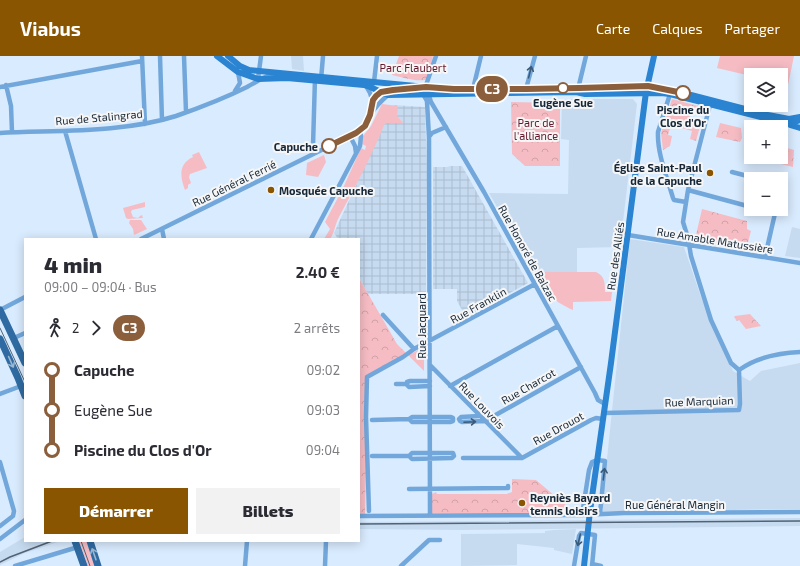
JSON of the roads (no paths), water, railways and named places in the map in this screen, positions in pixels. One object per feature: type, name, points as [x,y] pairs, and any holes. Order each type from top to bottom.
[{"type":"main road","points":[[0,310],[24,361]]},
{"type":"main road","points":[[0,339],[24,394]]},
{"type":"main road","points":[[90,542],[98,566]]},
{"type":"main road","points":[[76,544],[84,566]]},
{"type":"street","points":[[160,56],[162,120]]},
{"type":"street","points":[[184,56],[186,112]]},
{"type":"street","points":[[217,56],[227,57],[247,70],[274,73]]},
{"type":"street","points":[[238,72],[258,80],[261,56]]},
{"type":"street","points":[[314,153],[312,146],[318,79],[323,56]]},
{"type":"street","points":[[370,115],[372,102],[367,87],[369,85],[377,56]]},
{"type":"street","points":[[425,94],[436,56]]},
{"type":"street","points":[[473,89],[481,56]]},
{"type":"street","points":[[518,93],[526,89],[534,56]]},
{"type":"street","points":[[577,90],[586,56]]},
{"type":"street","name":"Rue des Alliés","points":[[584,566],[646,92],[654,56]]},
{"type":"street","points":[[227,57],[238,72],[240,83],[234,93]]},
{"type":"street","points":[[0,86],[142,59],[145,124]]},
{"type":"street","name":"Rue de Stalingrad","points":[[0,133],[95,129],[145,124],[186,112],[234,93],[274,73],[369,85],[473,89],[577,90],[585,94],[646,92],[670,94],[710,105],[800,122]]},
{"type":"street","name":"Rue de Stalingrad","points":[[258,80],[287,78],[318,79],[369,85],[388,95],[518,93],[648,86],[669,89],[789,121]]},
{"type":"street","points":[[6,85],[11,106],[12,132]]},
{"type":"street","points":[[372,102],[381,92],[426,87]]},
{"type":"street","name":"Rue Honoré de Balzac","points":[[425,94],[427,102],[435,110]]},
{"type":"street","name":"Rue Honoré de Balzac","points":[[425,94],[446,127],[535,284],[598,400],[605,404]]},
{"type":"street","points":[[670,94],[657,138],[673,198],[674,200],[686,202]]},
{"type":"street","points":[[312,238],[361,142],[360,131],[365,126],[370,115],[380,102],[388,95]]},
{"type":"street","name":"Rue Jacquard","points":[[427,102],[429,136],[430,516]]},
{"type":"street","points":[[710,105],[688,190],[683,222],[691,256],[711,320],[731,363],[739,370],[751,362],[768,356],[800,352]]},
{"type":"street","points":[[429,136],[432,133],[446,127]]},
{"type":"street","points":[[65,130],[96,238]]},
{"type":"street","name":"Rue Général Ferrié","points":[[143,238],[360,131]]},
{"type":"street","points":[[350,136],[355,146],[356,153]]},
{"type":"street","points":[[732,172],[744,175]]},
{"type":"street","points":[[688,190],[744,205]]},
{"type":"street","points":[[765,257],[775,216]]},
{"type":"street","points":[[162,229],[164,238]]},
{"type":"street","name":"Rue Amable Matussière","points":[[628,235],[800,263]]},
{"type":"street","name":"Rue Franklin","points":[[369,511],[366,425],[367,377],[414,349],[430,342],[535,284]]},
{"type":"street","points":[[0,310],[24,297]]},
{"type":"street","points":[[383,315],[414,349]]},
{"type":"street","points":[[450,386],[558,326]]},
{"type":"street","points":[[14,338],[24,333]]},
{"type":"street","name":"Rue Louvois","points":[[430,365],[522,458]]},
{"type":"street","name":"Rue Charcot","points":[[485,421],[581,367]]},
{"type":"street","name":"Rue Marquian","points":[[604,416],[738,410],[740,404],[739,370]]},
{"type":"street","points":[[407,384],[407,382],[410,381],[430,381]]},
{"type":"street","points":[[396,384],[407,384],[409,387],[430,386]]},
{"type":"street","points":[[0,394],[21,386]]},
{"type":"street","points":[[372,420],[409,419],[412,417],[430,416],[451,417],[453,418],[453,421],[412,422],[409,419]]},
{"type":"street","points":[[479,416],[461,417],[459,419],[462,422],[485,421]]},
{"type":"street","name":"Rue Drouot","points":[[522,458],[591,420],[604,416]]},
{"type":"street","points":[[372,456],[409,456],[412,459],[452,458],[454,456],[453,453],[412,453],[409,456]]},
{"type":"street","points":[[463,458],[522,458]]},
{"type":"street","points":[[597,460],[606,461],[600,514]]},
{"type":"street","name":"Rue des Alliés","points":[[582,515],[589,470],[592,462],[597,460]]},
{"type":"street","points":[[0,462],[2,478],[14,511],[13,516],[0,526]]},
{"type":"street","points":[[409,489],[508,488],[508,486]]},
{"type":"street","name":"Rue Général Mangin","points":[[360,516],[800,512]]},
{"type":"street","points":[[0,530],[2,538],[24,521]]},
{"type":"street","points":[[574,566],[579,536],[581,534],[595,535],[592,565],[601,566]]},
{"type":"street","points":[[401,566],[429,540],[440,540]]},
{"type":"street","points":[[245,566],[247,542]]},
{"type":"street","points":[[325,566],[326,542]]},
{"type":"street","points":[[15,566],[76,544]]},
{"type":"tram line","points":[[0,328],[24,380]]},
{"type":"tram line","points":[[81,542],[90,566]]},
{"type":"railway","points":[[360,524],[800,521]]},
{"type":"railway","points":[[0,562],[49,542]]},
{"type":"place","name":"Eugène Sue","points":[[563,88]]},
{"type":"place","name":"Piscine du Clos d'Or","points":[[683,93]]},
{"type":"place","name":"Capuche","points":[[329,146]]},
{"type":"place","name":"Église Saint-Paul de la Capuche","points":[[710,173]]},
{"type":"place","name":"Mosquée Capuche","points":[[271,190]]},
{"type":"place","name":"Reyniès Bayard tennis loisirs","points":[[522,503]]},
{"type":"park label","name":"Parc Flaubert","points":[[413,67]]},
{"type":"park label","name":"Parc de l'alliance","points":[[536,128]]}]
